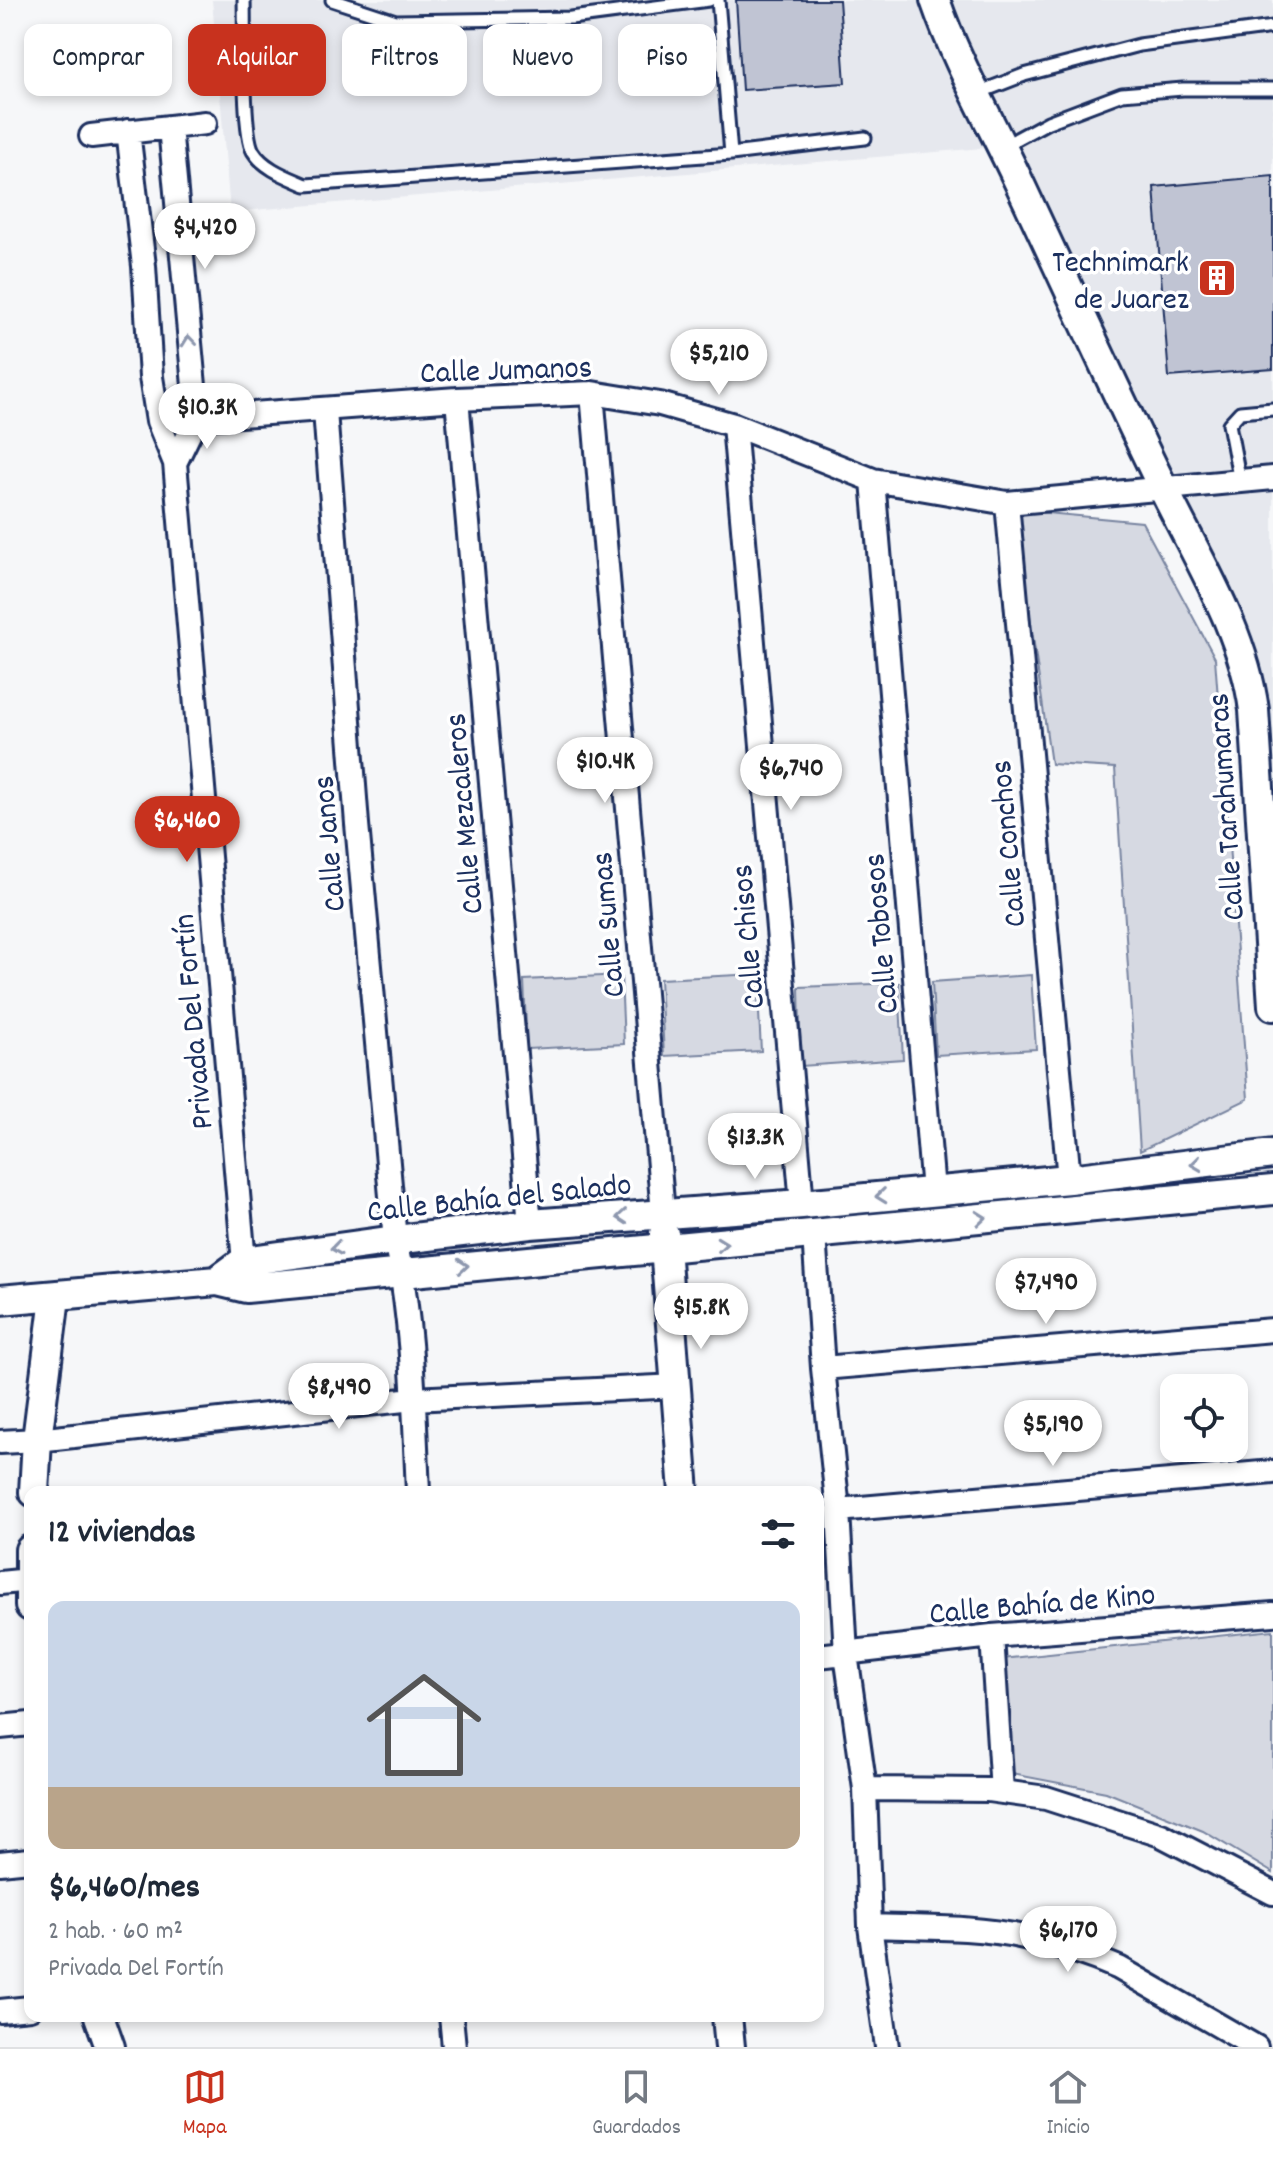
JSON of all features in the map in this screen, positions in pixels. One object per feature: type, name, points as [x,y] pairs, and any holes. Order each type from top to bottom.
[{"type":"street","name":"Calle Tarahumaras","points":[[935,0],[955,53],[1241,650],[1250,678],[1266,786],[1273,1006]]},
{"type":"street","points":[[91,136],[205,123]]},
{"type":"street","points":[[170,127],[197,418],[175,463]]},
{"type":"street","name":"Privada Del Fortín","points":[[128,131],[144,266],[151,377],[158,421],[175,463],[245,1274]]},
{"type":"street","points":[[144,266],[182,263]]},
{"type":"street","name":"Calle Jumanos","points":[[158,421],[457,399],[592,393],[660,404],[734,425],[873,480],[1007,503],[1273,478]]},
{"type":"street","name":"Calle Sumas","points":[[592,393],[663,1213]]},
{"type":"street","name":"Calle Mezcaleros","points":[[457,399],[530,1224]]},
{"type":"street","name":"Calle Janos","points":[[325,411],[357,824],[395,1240],[402,1271],[418,1486]]},
{"type":"street","name":"Calle Chisos","points":[[734,425],[802,1204]]},
{"type":"street","name":"Calle Tobosos","points":[[873,480],[933,1191]]},
{"type":"street","name":"Calle Conchos","points":[[1007,503],[1069,1179]]},
{"type":"street","name":"Calle Bahía del Salado","points":[[0,1300],[217,1281],[395,1240],[530,1224],[802,1204],[1069,1179],[1273,1154]]},
{"type":"street","name":"Calle Bahía del Salado","points":[[245,1274],[402,1271],[665,1249],[1273,1190]]},
{"type":"street","points":[[663,1213],[684,1486]]},
{"type":"street","points":[[814,1234],[823,1368],[838,1510],[846,1654],[865,1789],[870,1926],[887,2047]]},
{"type":"street","points":[[34,1486],[55,1297]]},
{"type":"street","points":[[823,1368],[1273,1330]]},
{"type":"street","points":[[0,1442],[413,1399],[678,1386]]},
{"type":"street","points":[[838,1510],[1273,1472]]},
{"type":"street","name":"Calle Bahía de Kino","points":[[824,1656],[992,1636],[1273,1614]]},
{"type":"street","points":[[992,1636],[1002,1792]]},
{"type":"street","points":[[0,1727],[24,1725]]},
{"type":"street","points":[[865,1789],[1002,1792],[1046,1798],[1161,1835],[1273,1893]]},
{"type":"street","points":[[0,1863],[24,1861]]},
{"type":"street","points":[[870,1926],[954,1929],[1023,1937],[1097,1959],[1119,1968],[1256,2047]]},
{"type":"street","points":[[0,2011],[24,2009]]},
{"type":"street","points":[[101,2022],[110,2047]]},
{"type":"street","points":[[452,2022],[454,2047]]},
{"type":"street","points":[[728,2022],[730,2047]]},
{"type":"lane","points":[[244,0],[247,123],[253,151],[276,172],[306,185],[731,154],[865,138]]},
{"type":"lane","points":[[332,0],[396,21],[571,18],[709,0]]},
{"type":"lane","points":[[718,0],[731,154]]},
{"type":"lane","points":[[975,94],[1024,75],[1139,45],[1273,27]]},
{"type":"lane","points":[[1002,147],[1048,122],[1122,94],[1183,89],[1273,89]]},
{"type":"lane","points":[[1240,482],[1229,424],[1240,412],[1273,409]]},
{"type":"shaded area","points":[[212,0],[1273,0],[1273,791],[1259,660],[983,148],[230,212],[220,96],[326,96],[326,24],[214,24]]},
{"type":"shaded area","points":[[1015,510],[1142,522],[1215,658],[1248,1099],[1140,1151],[1115,768],[1051,764]]},
{"type":"shaded area","points":[[757,974],[761,1051],[664,1056],[660,979]]},
{"type":"shaded area","points":[[621,975],[624,1044],[527,1049],[524,980]]},
{"type":"shaded area","points":[[1031,975],[1036,1049],[936,1055],[932,982]]},
{"type":"shaded area","points":[[899,983],[903,1059],[801,1066],[799,987]]},
{"type":"shaded area","points":[[1273,1630],[1273,1873],[1203,1831],[1106,1792],[1012,1774],[1002,1659]]},
{"type":"building","points":[[736,0],[839,0],[845,83],[742,90]]},
{"type":"building","name":"Technimark de Juarez","points":[[1273,176],[1273,369],[1169,377],[1154,187]]},
{"type":"place","name":"Technimark de Juarez","points":[[1217,278]]}]
